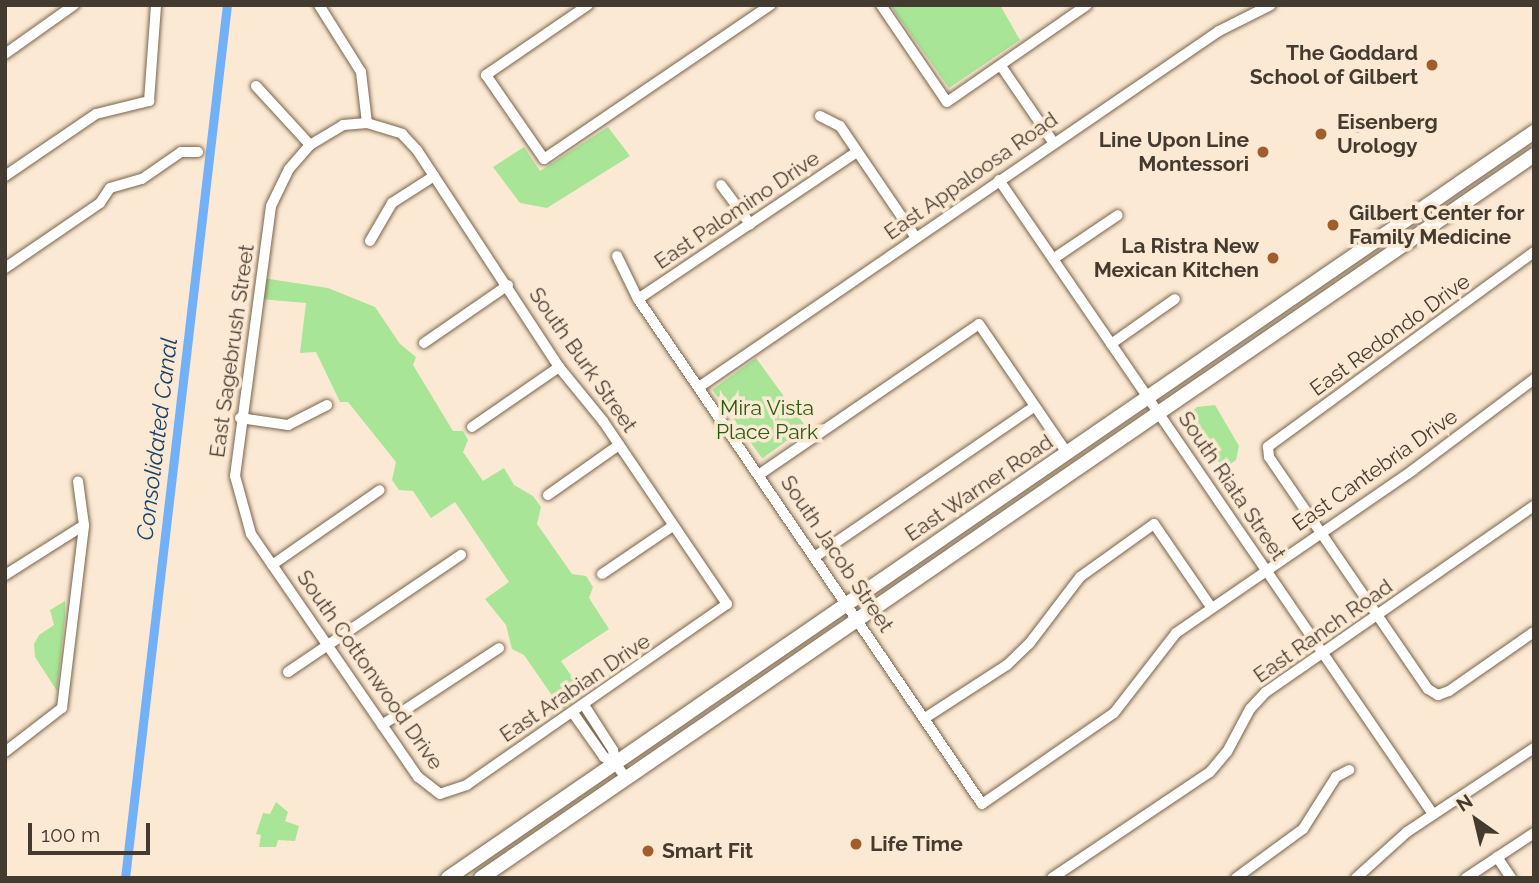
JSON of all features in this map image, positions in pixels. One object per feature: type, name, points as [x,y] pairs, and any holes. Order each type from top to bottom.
[{"type":"main road","name":"East Warner Road","points":[[448,878],[1534,132]]},
{"type":"main road","name":"East Warner Road","points":[[481,878],[1534,155]]},
{"type":"main road","points":[[1418,212],[1428,228]]},
{"type":"street","points":[[5,54],[74,5]]},
{"type":"street","points":[[5,176],[96,114],[149,101],[156,5]]},
{"type":"street","points":[[256,86],[310,145],[343,125],[367,123],[361,72],[318,5]]},
{"type":"street","points":[[588,5],[486,75],[544,159],[771,5]]},
{"type":"street","points":[[881,5],[947,102],[1087,5]]},
{"type":"street","name":"East Appaloosa Road","points":[[699,387],[1219,31],[1271,5]]},
{"type":"street","points":[[1001,66],[1054,142]]},
{"type":"street","points":[[820,116],[840,126],[916,239]]},
{"type":"street","name":"South Burk Street","points":[[367,123],[402,134],[434,176],[508,285],[559,367],[619,445],[727,604]]},
{"type":"street","name":"East Sagebrush Street","points":[[272,565],[251,534],[237,497],[240,418],[271,206],[289,169],[310,145]]},
{"type":"street","points":[[5,268],[100,203],[110,188],[142,179],[181,152],[198,152]]},
{"type":"street","name":"East Palomino Drive","points":[[638,299],[857,152]]},
{"type":"street","points":[[370,240],[392,203],[434,176]]},
{"type":"street","name":"South Riata Street","points":[[999,180],[1433,814]]},
{"type":"street","points":[[721,185],[750,224]]},
{"type":"street","points":[[1053,259],[1118,215]]},
{"type":"street","name":"East Redondo Drive","points":[[1320,532],[1269,457],[1268,447],[1534,252]]},
{"type":"street","name":"South Jacob Street","points":[[617,256],[638,299],[816,556],[982,804]]},
{"type":"street","points":[[424,343],[508,285]]},
{"type":"street","points":[[1111,344],[1175,299]]},
{"type":"street","points":[[760,474],[979,324],[1067,453]]},
{"type":"street","points":[[472,427],[559,367]]},
{"type":"street","name":"East Cantebria Drive","points":[[982,804],[1114,713],[1176,633],[1534,379]]},
{"type":"street","points":[[240,418],[288,425],[327,405]]},
{"type":"street","points":[[816,556],[1035,406]]},
{"type":"street","points":[[548,495],[619,445]]},
{"type":"street","points":[[5,752],[62,708],[84,524],[78,481]]},
{"type":"street","points":[[272,565],[380,490]]},
{"type":"street","name":"East Ranch Road","points":[[1052,878],[1210,772],[1227,752],[1250,709],[1266,692],[1534,506]]},
{"type":"street","points":[[5,575],[84,524]]},
{"type":"street","points":[[925,718],[1007,665],[1029,644],[1080,577],[1154,524],[1210,607]]},
{"type":"street","points":[[602,574],[673,526]]},
{"type":"street","points":[[1320,532],[1379,614],[1428,689],[1438,695],[1534,632]]},
{"type":"street","points":[[288,672],[461,555]]},
{"type":"street","name":"South Cottonwood Drive","points":[[272,565],[418,777],[440,794]]},
{"type":"street","name":"East Arabian Drive","points":[[440,794],[467,785],[727,604]]},
{"type":"street","points":[[382,725],[499,648]]},
{"type":"street","points":[[584,705],[613,750],[615,763]]},
{"type":"street","points":[[573,713],[604,757],[615,763],[626,778]]},
{"type":"street","points":[[1356,878],[1433,814],[1534,748]]},
{"type":"street","points":[[1236,878],[1303,829],[1336,777],[1349,771]]},
{"type":"street","points":[[1466,878],[1534,833]]},
{"type":"street","points":[[1497,856],[1511,878]]},
{"type":"green space","points":[[890,5],[1000,5],[1020,40],[949,88]]},
{"type":"green space","points":[[608,127],[630,156],[547,208],[520,203],[493,167],[524,147],[540,171]]},
{"type":"green space","points":[[263,278],[328,288],[375,307],[400,344],[416,357],[413,365],[453,431],[463,431],[468,440],[463,452],[483,481],[504,468],[514,485],[533,496],[541,507],[537,524],[572,574],[586,576],[593,587],[589,598],[609,629],[561,661],[584,694],[562,710],[524,655],[512,649],[506,625],[485,599],[509,582],[455,502],[431,518],[413,491],[399,490],[392,480],[396,462],[348,402],[340,402],[316,352],[300,353],[306,303],[260,299]]},
{"type":"green space","name":"Mira Vista Place Park","points":[[756,358],[806,427],[762,459],[712,390]]},
{"type":"green space","points":[[1215,405],[1239,446],[1236,460],[1229,465],[1204,458],[1182,420],[1197,407]]},
{"type":"green space","points":[[65,601],[57,691],[35,657],[34,644],[39,635],[54,625],[50,610]]},
{"type":"green space","points":[[276,802],[288,812],[285,821],[299,826],[295,841],[278,840],[276,847],[259,847],[261,835],[256,834],[263,813],[270,814]]},
{"type":"water","points":[[1350,110],[1363,128],[1361,132],[1356,133],[1344,115]]},
{"type":"waterway","name":"Consolidated Canal","points":[[125,878],[227,5]]},
{"type":"place","name":"The Goddard School of Gilbert","points":[[1432,65]]},
{"type":"place","name":"Eisenberg Urology","points":[[1321,134]]},
{"type":"place","name":"Line Upon Line Montessori","points":[[1263,152]]},
{"type":"place","name":"Gilbert Center for Family Medicine","points":[[1333,225]]},
{"type":"place","name":"La Ristra New Mexican Kitchen","points":[[1273,258]]},
{"type":"place","name":"Life Time","points":[[856,844]]},
{"type":"place","name":"Smart Fit","points":[[648,851]]}]
